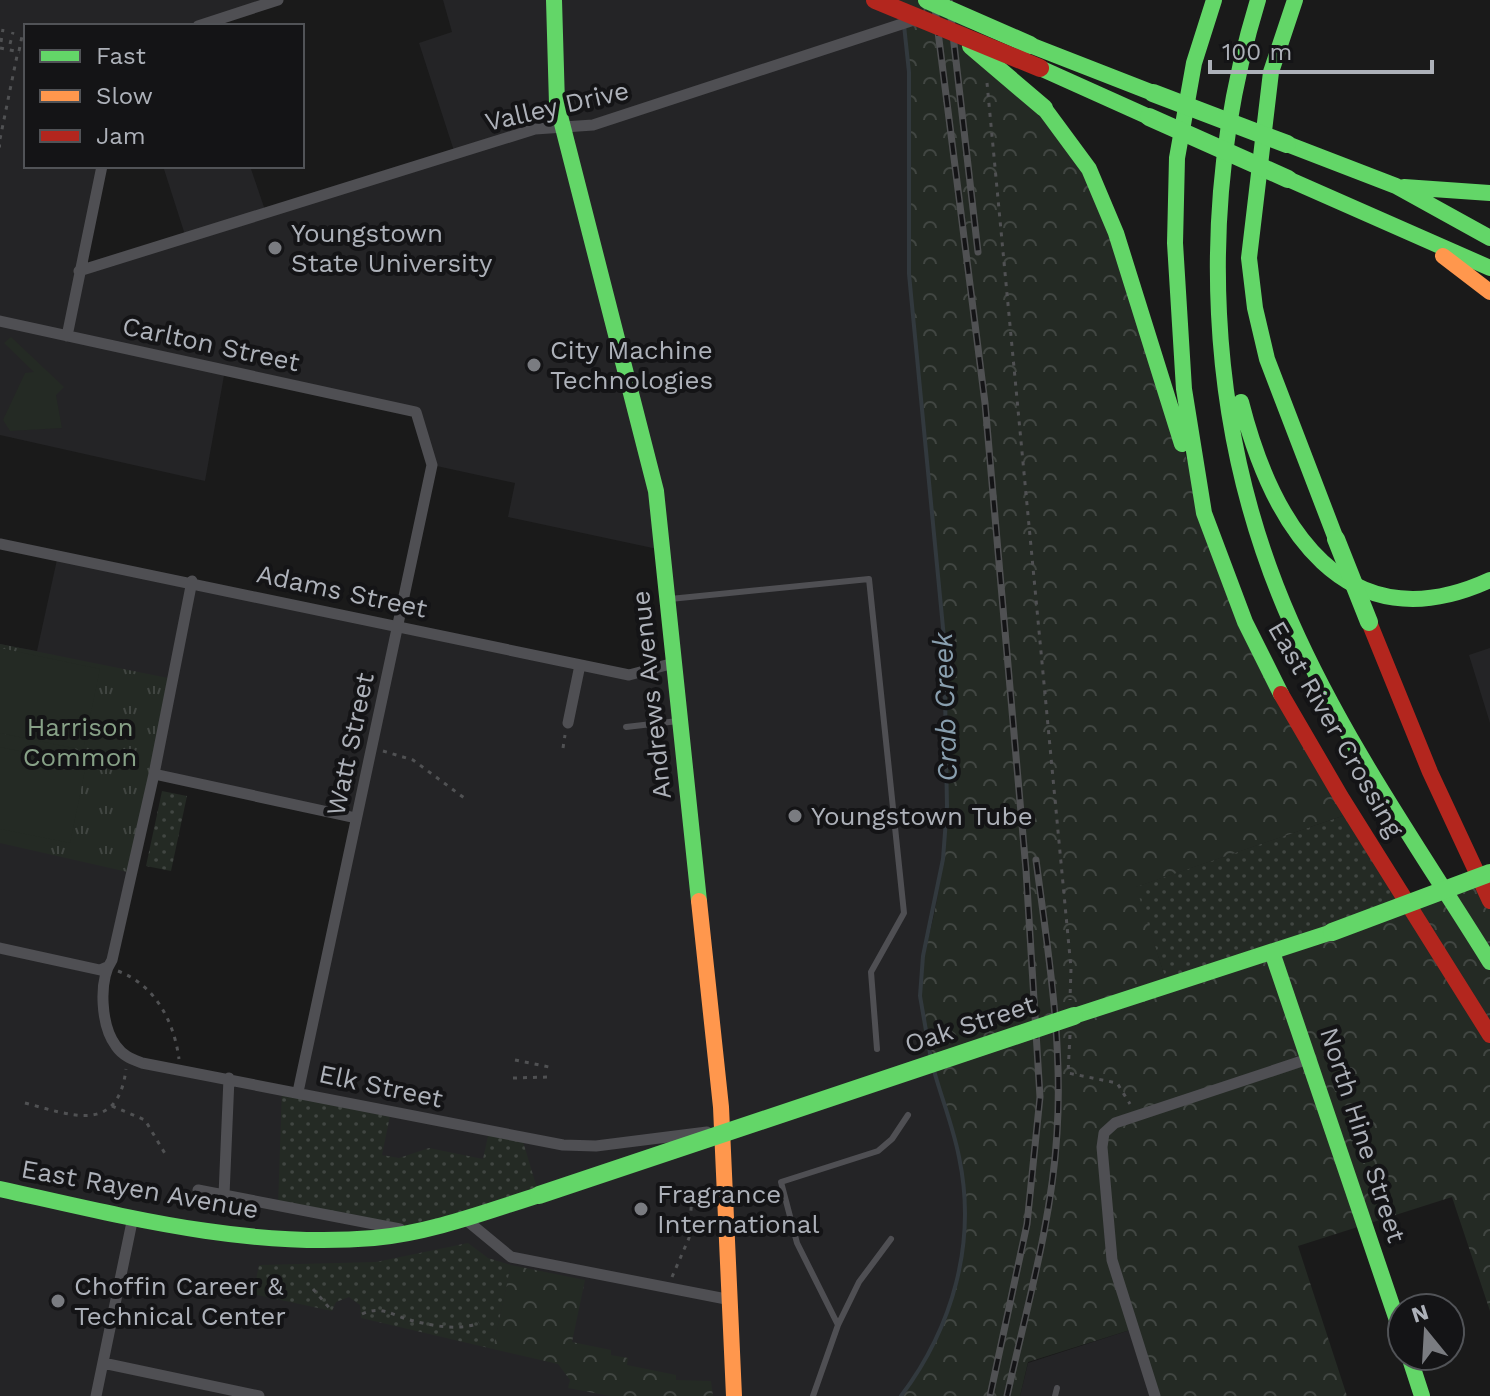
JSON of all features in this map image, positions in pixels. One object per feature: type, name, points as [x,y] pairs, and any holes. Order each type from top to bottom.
[{"type":"main road","name":"Andrews Avenue","points":[[554,0],[557,104],[651,465],[723,1127],[734,1396]]},
{"type":"main road","points":[[875,0],[942,25],[1490,268]]},
{"type":"main road","points":[[927,0],[1030,45],[1396,186],[1490,238]]},
{"type":"main road","name":"East River Crossing","points":[[1214,0],[1194,63],[1177,158],[1175,229],[1184,389],[1204,513],[1245,622],[1278,689],[1490,1035]]},
{"type":"main road","name":"East River Crossing","points":[[1258,0],[1229,111],[1219,218],[1219,288],[1231,413],[1251,516],[1271,572],[1330,697],[1490,962]]},
{"type":"main road","points":[[1295,0],[1271,72],[1249,258],[1255,308],[1267,359],[1336,539],[1430,772],[1490,901]]},
{"type":"main road","points":[[942,25],[1044,108],[1089,169],[1116,233],[1204,513]]},
{"type":"main road","points":[[1396,186],[1490,193]]},
{"type":"main road","points":[[1414,234],[1490,292]]},
{"type":"main road","points":[[1219,288],[1242,407],[1260,466],[1277,509],[1310,556],[1346,582],[1395,597],[1447,597],[1490,580]]},
{"type":"main road","name":"Oak Street","points":[[465,1219],[1332,932],[1490,873]]},
{"type":"main road","name":"North Hine Street","points":[[1272,952],[1311,1058],[1388,1292]]},
{"type":"main road","name":"East Rayen Avenue","points":[[0,1189],[133,1217],[268,1238],[350,1239],[413,1232],[465,1219]]},
{"type":"main road","points":[[1414,1372],[1422,1396]]},
{"type":"street","points":[[204,24],[278,0]]},
{"type":"street","name":"Valley Drive","points":[[79,271],[535,129],[593,125],[915,20],[948,0]]},
{"type":"street","points":[[67,336],[102,168]]},
{"type":"street","name":"Carlton Street","points":[[0,321],[413,408]]},
{"type":"street","name":"Watt Street","points":[[298,1092],[432,465],[413,408]]},
{"type":"street","name":"Adams Street","points":[[0,544],[192,581],[629,675],[674,663]]},
{"type":"street","points":[[127,1057],[117,1048],[108,1026],[104,1000],[107,967],[112,960],[154,774],[192,581]]},
{"type":"street","points":[[568,723],[580,665]]},
{"type":"street","points":[[154,774],[356,818]]},
{"type":"street","points":[[0,948],[100,970],[107,967]]},
{"type":"street","name":"Elk Street","points":[[127,1057],[563,1145],[596,1146],[704,1133],[723,1127]]},
{"type":"street","points":[[1155,1396],[1112,1260],[1102,1147],[1104,1133],[1115,1123],[1311,1058]]},
{"type":"street","points":[[224,1195],[229,1078]]},
{"type":"street","points":[[198,1190],[413,1232]]},
{"type":"street","points":[[96,1396],[133,1217]]},
{"type":"street","points":[[465,1219],[511,1257],[731,1300]]},
{"type":"street","points":[[103,1363],[259,1396]]},
{"type":"lane","points":[[667,599],[869,579],[904,913],[871,972],[877,1049]]},
{"type":"lane","points":[[626,727],[680,720]]},
{"type":"lane","points":[[838,1325],[797,1243],[781,1182],[878,1151],[892,1139],[908,1115]]},
{"type":"lane","points":[[813,1396],[838,1325],[859,1282],[891,1239]]},
{"type":"lane","points":[[1055,1396],[1057,1388]]},
{"type":"path","points":[[3,29],[0,45],[19,51]]},
{"type":"path","points":[[10,44],[13,32]]},
{"type":"path","points":[[0,139],[24,40]]},
{"type":"path","points":[[986,76],[1069,953],[1072,1017],[1068,1073],[1117,1083],[1126,1092],[1134,1117]]},
{"type":"path","points":[[371,749],[413,760],[467,800]]},
{"type":"path","points":[[107,967],[126,974],[154,997],[172,1027],[180,1069]]},
{"type":"path","points":[[25,1103],[73,1116],[90,1116],[112,1106],[124,1085],[127,1057]]},
{"type":"path","points":[[515,1060],[549,1067]]},
{"type":"path","points":[[513,1078],[550,1077]]},
{"type":"path","points":[[112,1106],[145,1120],[167,1157]]},
{"type":"path","points":[[670,1288],[672,1272],[689,1238],[692,1196]]},
{"type":"path","points":[[313,1289],[332,1311]]},
{"type":"path","points":[[362,1314],[381,1309],[413,1321],[461,1329],[479,1323]]},
{"type":"shaded area","points":[[0,0],[278,0],[204,24],[24,24],[24,168],[102,168],[79,271],[186,238],[164,168],[251,168],[266,213],[455,154],[419,43],[452,32],[443,0],[875,0],[901,9],[909,72],[909,274],[944,638],[947,806],[943,878],[923,956],[932,1064],[959,1155],[966,1217],[962,1265],[941,1330],[901,1396],[0,1396],[0,644],[37,651],[58,555],[629,675],[673,663],[662,550],[508,517],[515,483],[432,465],[416,412],[225,370],[205,481],[0,435]],"holes":[[[155,774],[356,818],[298,1092],[127,1057],[108,1026],[104,1000]]]},
{"type":"shaded area","points":[[1490,648],[1490,723],[1469,655]]},
{"type":"shaded area","points":[[1133,1329],[1155,1396],[1020,1396],[1028,1363]]},
{"type":"green space","points":[[896,0],[948,0],[994,64],[1089,169],[1221,561],[1351,813],[1136,887],[1168,986],[1490,874],[1490,1311],[1452,1197],[1298,1246],[1347,1396],[1155,1396],[1133,1329],[1028,1362],[1020,1396],[901,1396],[923,1364],[940,1331],[960,1264],[964,1229],[958,1157],[930,1057],[920,1008],[922,971],[945,846],[948,744],[937,560],[909,279],[907,36]]},
{"type":"green space","points":[[11,337],[64,387],[56,395],[62,428],[10,431],[3,420],[25,373],[34,372],[4,343]]},
{"type":"green space","name":"Harrison Common","points":[[0,644],[173,679],[132,873],[0,843]]},
{"type":"green space","points":[[0,648],[100,669],[83,750],[0,733]]},
{"type":"green space","points":[[0,747],[86,765],[70,843],[0,829]]},
{"type":"green space","points":[[162,791],[187,796],[171,871],[146,866]]},
{"type":"green space","points":[[1351,813],[1409,905],[1168,986],[1135,887]]},
{"type":"green space","points":[[282,1088],[391,1111],[382,1155],[399,1158],[429,1148],[483,1159],[489,1131],[522,1138],[539,1195],[425,1229],[278,1206]]},
{"type":"green space","points":[[468,1243],[488,1258],[511,1265],[493,1349],[361,1318],[360,1305],[349,1297],[336,1302],[332,1311],[253,1294],[259,1265],[376,1262]]},
{"type":"green space","points":[[511,1265],[585,1280],[572,1342],[611,1350],[611,1355],[628,1358],[627,1365],[676,1375],[676,1380],[711,1381],[713,1396],[610,1396],[568,1388],[570,1380],[558,1364],[493,1349]]},
{"type":"waterway","name":"Crab Creek","points":[[904,25],[909,72],[909,274],[944,638],[947,806],[943,859],[923,956],[920,996],[931,1059]]},
{"type":"waterway","name":"Crab Creek","points":[[901,1396],[935,1342],[947,1312],[962,1252],[965,1220],[959,1157],[933,1067]]},
{"type":"railway","points":[[934,0],[985,403],[1026,870],[1040,1097],[1027,1224],[990,1396]]},
{"type":"railway","points":[[949,0],[978,252]]},
{"type":"railway","points":[[1007,1396],[1044,1232],[1057,1133],[1056,1031],[1036,860]]},
{"type":"traffic: fast","points":[[554,0],[557,104],[656,491],[699,901]]},
{"type":"traffic: fast","points":[[927,0],[1030,45]]},
{"type":"traffic: fast","points":[[1214,0],[1194,63],[1177,158],[1175,243],[1184,389],[1204,513],[1245,622],[1281,694]]},
{"type":"traffic: fast","points":[[1258,0],[1238,77],[1225,155],[1219,234],[1219,314],[1226,393],[1241,471],[1262,548],[1312,667],[1384,795],[1490,962]]},
{"type":"traffic: fast","points":[[1295,0],[1271,72],[1249,258],[1255,308],[1267,359],[1336,539]]},
{"type":"traffic: fast","points":[[1030,45],[1153,93]]},
{"type":"traffic: fast","points":[[971,46],[1044,108]]},
{"type":"traffic: fast","points":[[1040,68],[1149,117]]},
{"type":"traffic: fast","points":[[1153,93],[1287,144]]},
{"type":"traffic: fast","points":[[1044,108],[1089,169],[1116,233],[1182,444]]},
{"type":"traffic: fast","points":[[1149,117],[1288,179]]},
{"type":"traffic: fast","points":[[1287,144],[1396,186],[1490,238]]},
{"type":"traffic: fast","points":[[1288,179],[1490,268]]},
{"type":"traffic: fast","points":[[1404,187],[1490,193]]},
{"type":"traffic: fast","points":[[1241,402],[1272,491],[1295,530],[1322,562],[1355,585],[1394,598],[1439,597],[1490,580]]},
{"type":"traffic: fast","points":[[1336,539],[1369,622]]},
{"type":"traffic: fast","points":[[1332,932],[1490,873]]},
{"type":"traffic: fast","points":[[1074,1016],[1332,932]]},
{"type":"traffic: fast","points":[[1272,952],[1387,1292]]},
{"type":"traffic: fast","points":[[539,1195],[1074,1016]]},
{"type":"traffic: fast","points":[[0,1189],[186,1228],[280,1239],[327,1240],[416,1232],[539,1195]]},
{"type":"traffic: fast","points":[[1414,1372],[1422,1396]]},
{"type":"traffic: slow","points":[[1443,256],[1490,292]]},
{"type":"traffic: slow","points":[[699,901],[721,1107],[734,1396]]},
{"type":"traffic: jam","points":[[875,0],[1040,68]]},
{"type":"traffic: jam","points":[[1369,622],[1430,772],[1490,901]]},
{"type":"traffic: jam","points":[[1281,694],[1341,797],[1490,1035]]},
{"type":"place","name":"Youngstown State University","points":[[275,248]]},
{"type":"place","name":"City Machine Technologies","points":[[534,365]]},
{"type":"place","name":"Youngstown Tube","points":[[795,816]]},
{"type":"place","name":"Fragrance International","points":[[641,1209]]},
{"type":"place","name":"Choffin Career & Technical Center","points":[[58,1301]]}]
